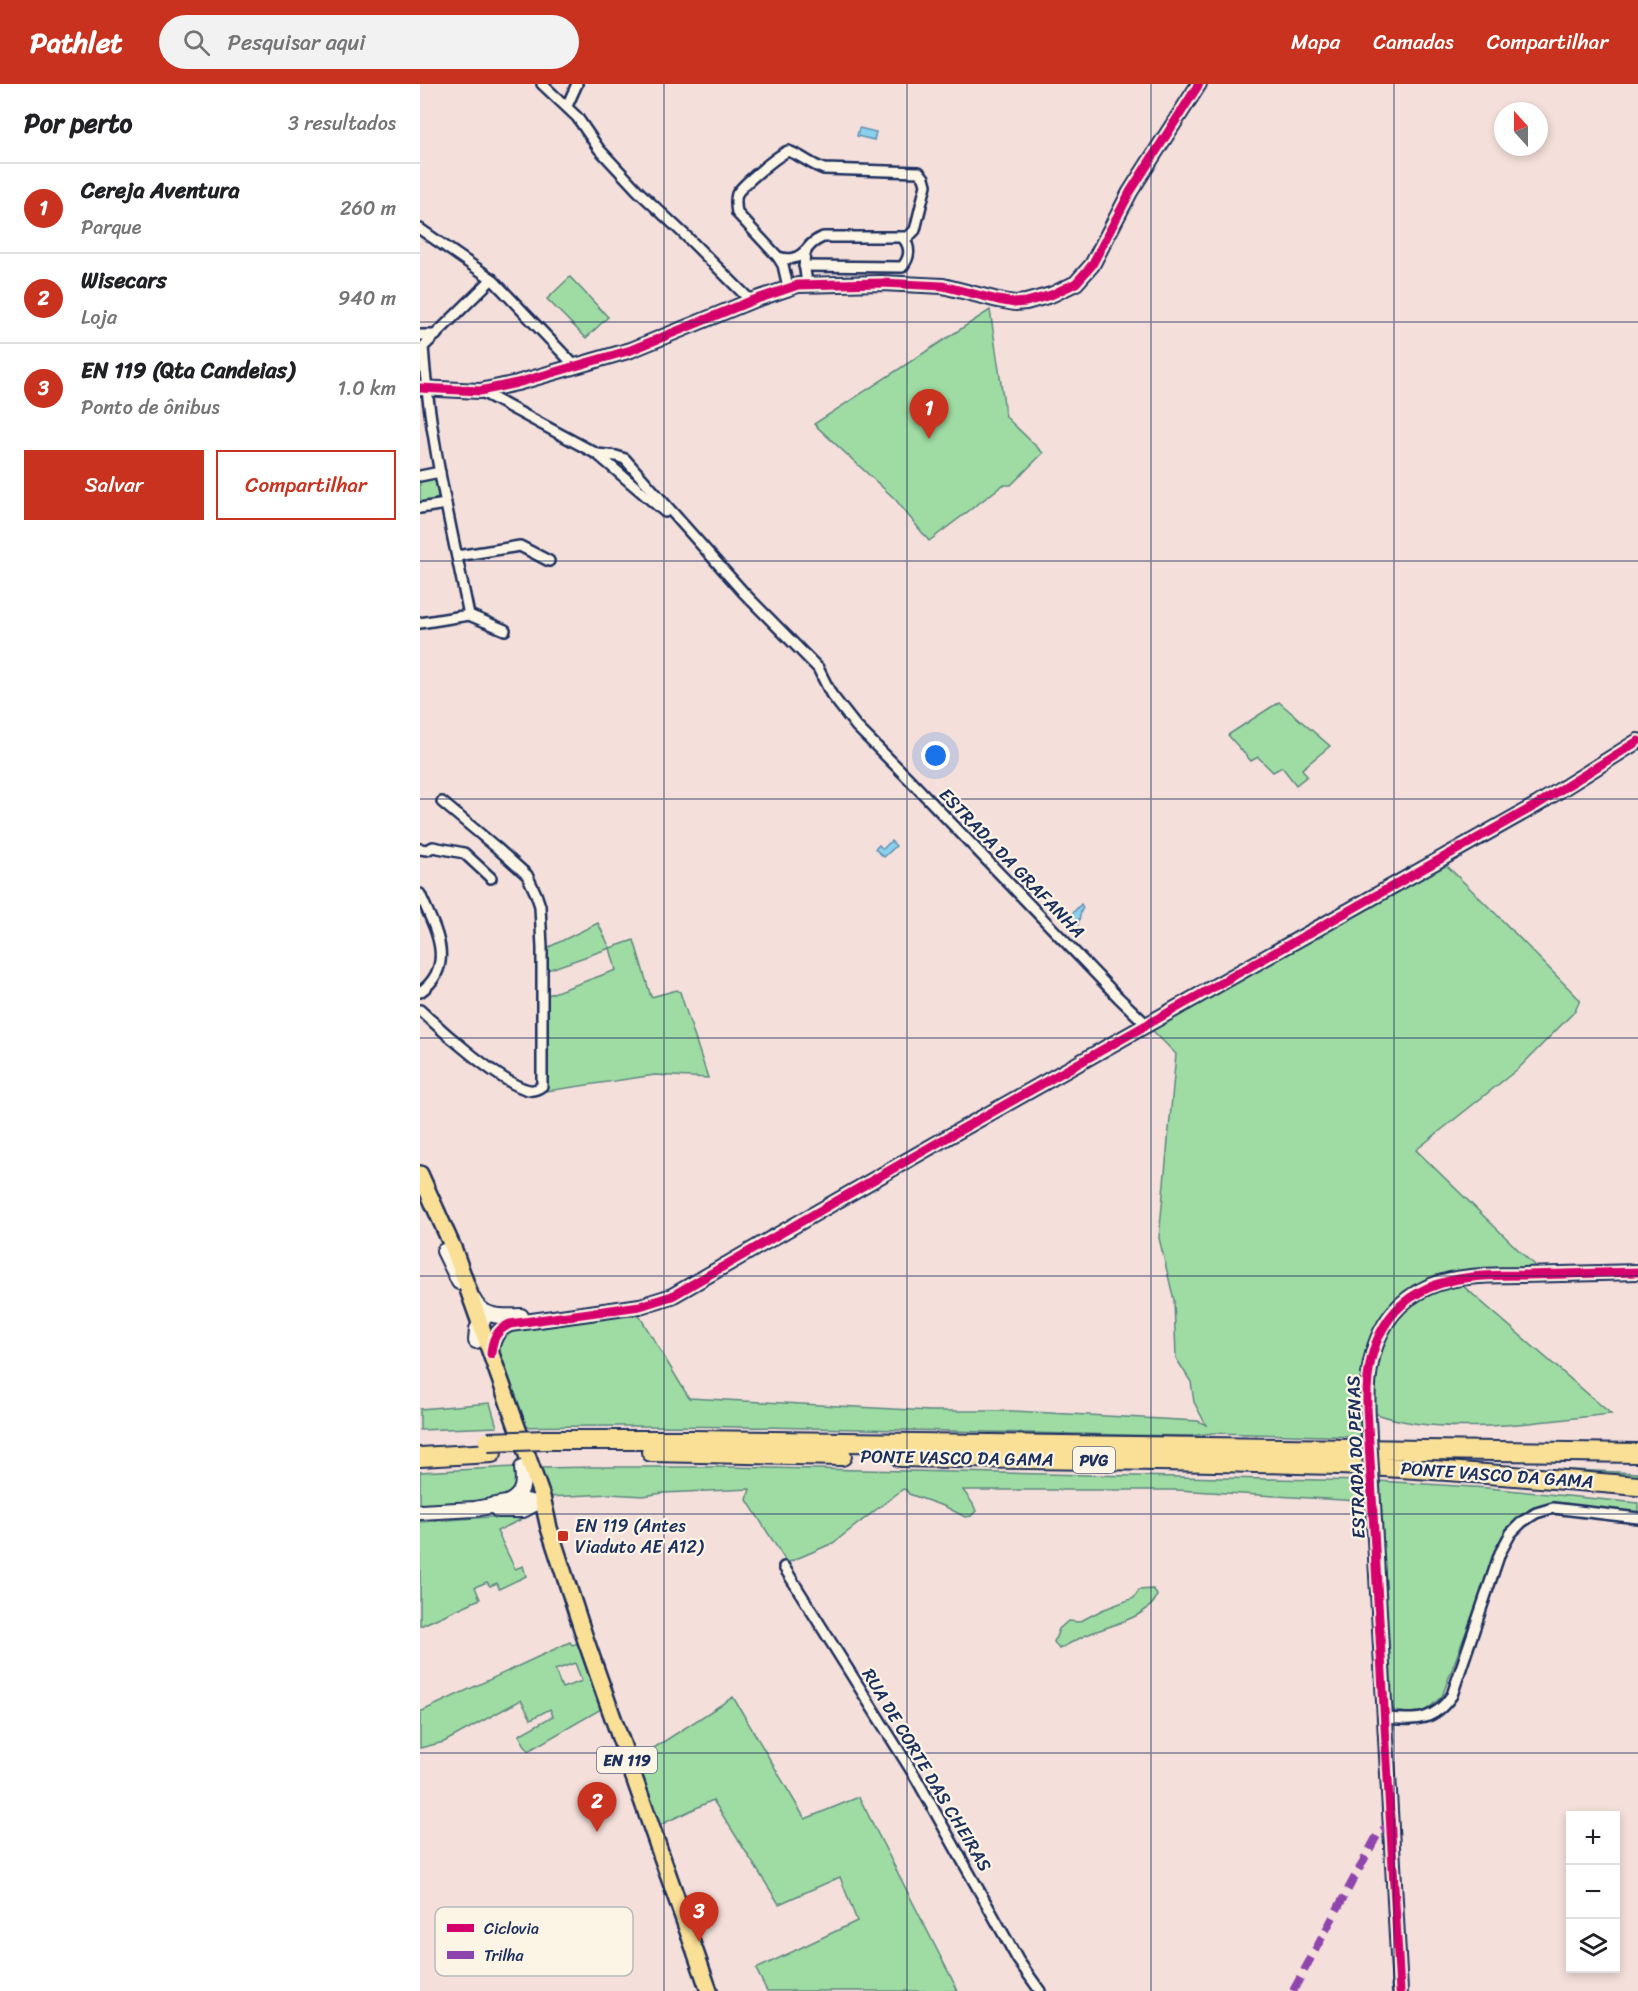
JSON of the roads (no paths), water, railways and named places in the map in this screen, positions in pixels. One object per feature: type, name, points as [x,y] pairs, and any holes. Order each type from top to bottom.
[{"type":"highway","name":"PONTE VASCO DA GAMA","points":[[420,1445],[548,1446],[681,1440],[1638,1453]]},
{"type":"highway","name":"PONTE VASCO DA GAMA","points":[[1439,1452],[1638,1443]]},
{"type":"highway","name":"PONTE VASCO DA GAMA","points":[[548,1446],[1272,1463],[1471,1472],[1638,1486]]},
{"type":"highway","name":"PONTE VASCO DA GAMA","points":[[420,1457],[490,1447]]},
{"type":"highway","name":"PONTE VASCO DA GAMA","points":[[1439,1452],[1638,1459]]},
{"type":"main road","name":"EN 119","points":[[420,1174],[447,1233],[481,1323],[631,1774],[709,1991]]},
{"type":"main road","name":"EN 119","points":[[420,1184],[522,1468],[539,1502]]},
{"type":"street","points":[[542,84],[577,117],[599,149],[638,191],[751,301]]},
{"type":"street","points":[[567,106],[578,84]]},
{"type":"street","points":[[423,388],[480,391],[517,383],[631,350],[788,287],[807,284],[882,283],[943,286],[1015,303],[1038,300],[1076,283],[1092,265],[1130,192],[1199,84]]},
{"type":"street","points":[[778,257],[794,259],[801,256],[815,241],[823,237],[908,237],[915,230],[926,185],[924,178],[919,172],[824,169],[788,151],[779,155],[738,193],[735,205],[737,213],[778,257],[786,273],[788,287]]},
{"type":"street","points":[[420,229],[492,279],[575,366]]},
{"type":"street","points":[[786,273],[793,264],[902,267],[908,257],[909,247],[903,238]]},
{"type":"street","points":[[805,252],[804,266],[807,284]]},
{"type":"street","points":[[469,615],[423,388],[423,347],[492,279]]},
{"type":"street","points":[[420,335],[435,335]]},
{"type":"street","name":"ESTRADA DA GRAFANHA","points":[[480,391],[597,454],[691,534]]},
{"type":"street","name":"ESTRADA DA GRAFANHA","points":[[597,454],[625,459],[744,593],[818,668],[831,694],[856,726],[1147,1025]]},
{"type":"street","points":[[420,476],[440,472]]},
{"type":"street","points":[[420,508],[446,504]]},
{"type":"street","points":[[457,556],[520,546],[549,561]]},
{"type":"street","points":[[420,623],[469,615],[505,630]]},
{"type":"street","points":[[470,1295],[480,1310],[505,1320],[640,1306],[672,1296],[1538,804],[1638,741]]},
{"type":"street","points":[[420,1010],[472,1055],[509,1081],[529,1090],[542,1086],[542,948],[540,906],[536,894],[527,875],[441,802]]},
{"type":"street","points":[[420,849],[427,850],[434,847],[464,853],[491,878]]},
{"type":"street","points":[[420,894],[435,930],[441,956],[437,973],[420,992]]},
{"type":"street","points":[[444,1251],[472,1315],[481,1323],[495,1327],[505,1320]]},
{"type":"street","name":"ESTRADA DO PENAS","points":[[1400,1991],[1368,1419],[1368,1371],[1378,1336],[1386,1321],[1397,1308],[1421,1290],[1450,1280],[1474,1277],[1638,1272]]},
{"type":"street","points":[[491,1354],[495,1336],[505,1320]]},
{"type":"street","points":[[476,1341],[476,1334],[481,1323]]},
{"type":"street","points":[[507,1503],[522,1491],[524,1482],[522,1468]]},
{"type":"street","points":[[475,1509],[522,1500],[539,1502]]},
{"type":"street","points":[[420,1512],[475,1509],[524,1510],[539,1502]]},
{"type":"street","points":[[1384,1718],[1420,1719],[1432,1715],[1443,1707],[1452,1695],[1500,1553],[1511,1533],[1522,1522],[1536,1513],[1553,1508],[1638,1518]]},
{"type":"street","name":"RUA DE CORTE DAS CHEIRAS","points":[[784,1567],[916,1778],[1018,1960],[1040,1991]]},
{"type":"water","points":[[859,128],[876,132],[874,140],[857,136]]},
{"type":"water","points":[[891,841],[896,846],[884,857],[875,849],[879,845],[883,849]]},
{"type":"water","points":[[1081,904],[1083,908],[1078,925],[1070,916]]},
{"type":"place","name":"Cereja Aventura","points":[[929,439]]},
{"type":"place","name":"EN 119 (Antes Viaduto AE A12)","points":[[563,1536]]},
{"type":"place","name":"Wisecars","points":[[597,1832]]},
{"type":"place","name":"EN 119 (Qta Candeias)","points":[[699,1942]]}]
